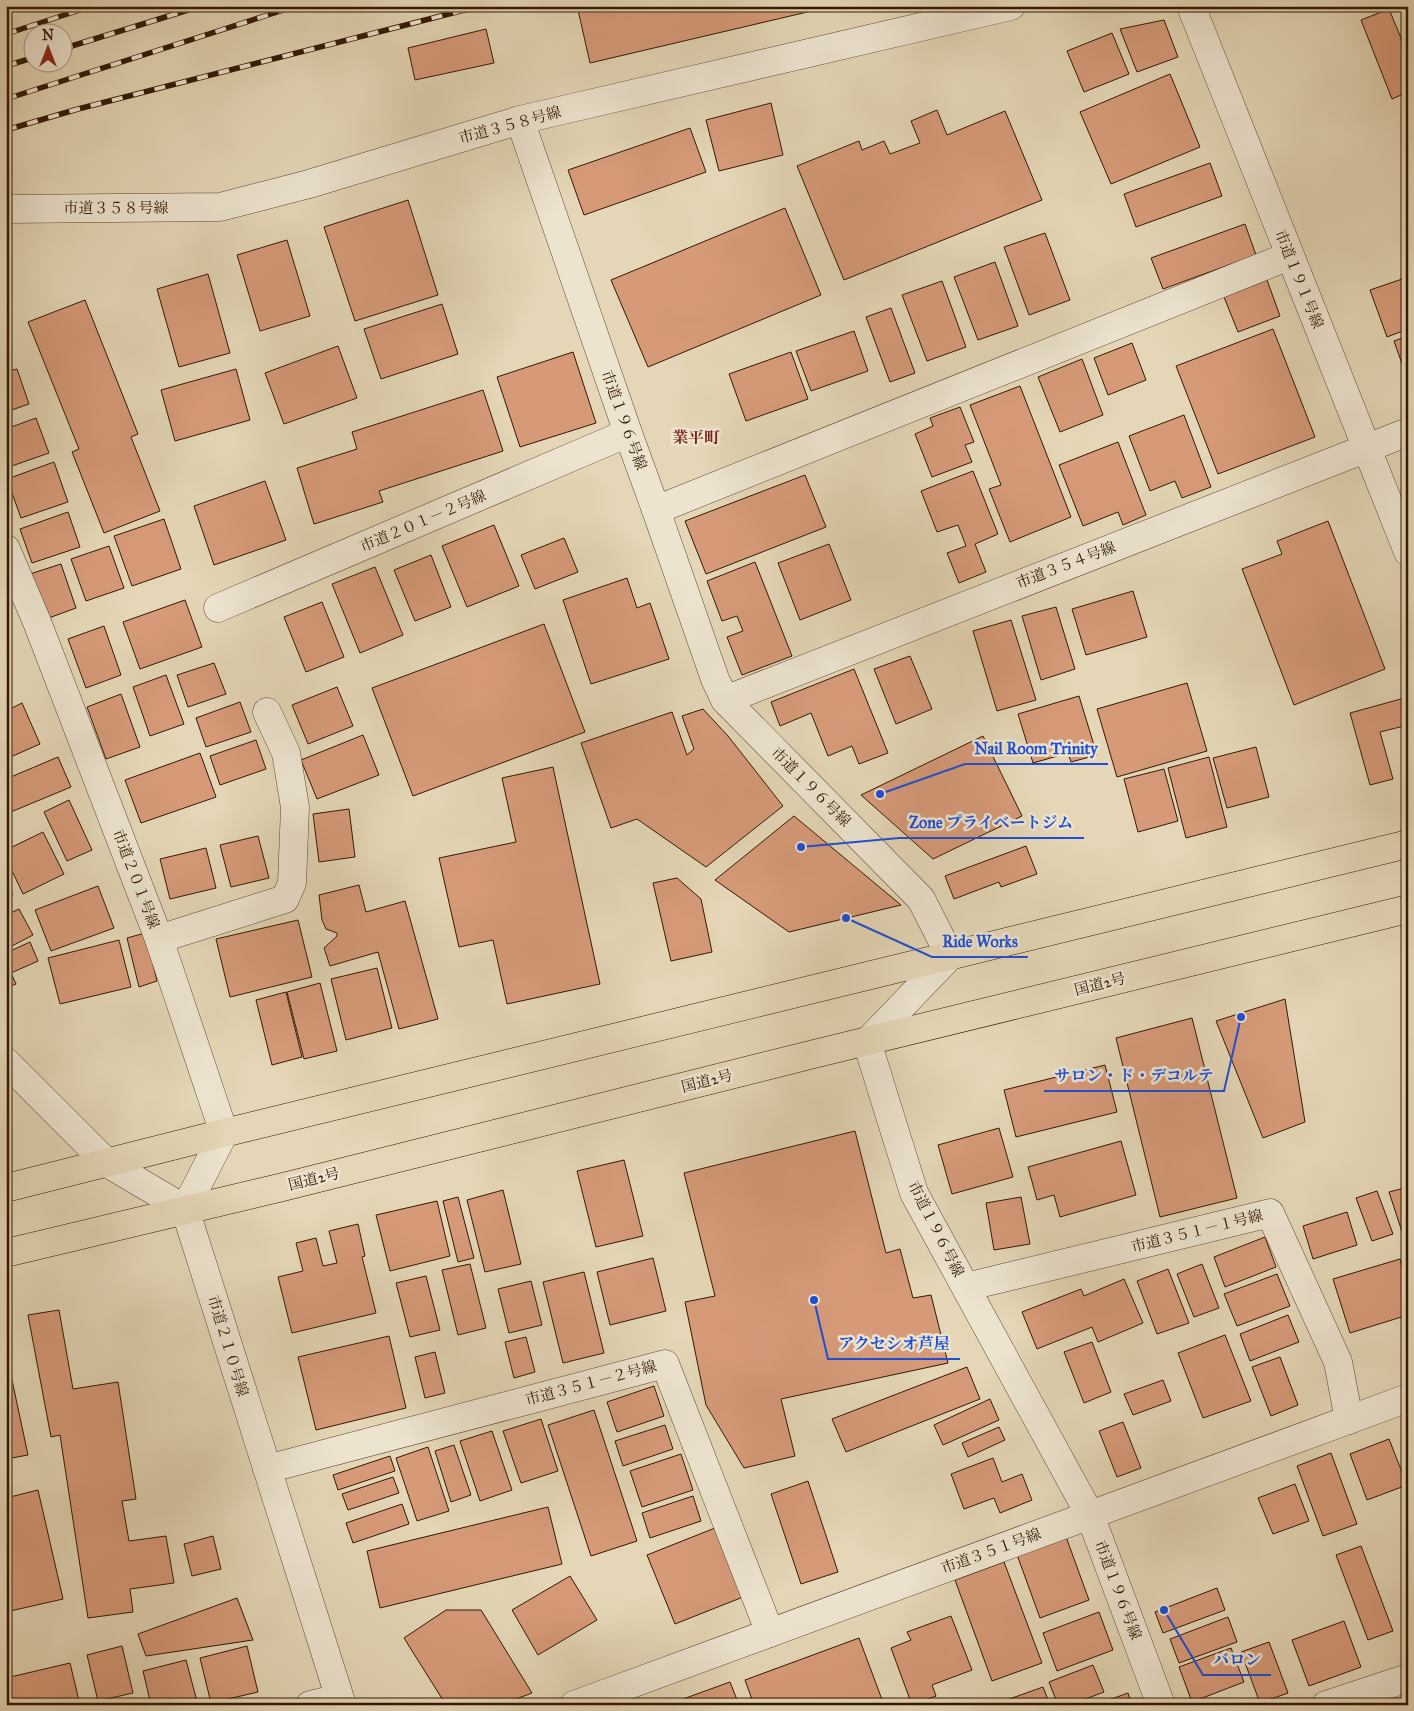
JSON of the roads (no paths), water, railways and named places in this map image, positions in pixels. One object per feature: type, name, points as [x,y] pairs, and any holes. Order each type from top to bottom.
[{"type":"highway","points":[[6,1188],[1408,844]]},
{"type":"highway","name":"国道2号","points":[[6,1253],[283,1187],[814,1054],[1408,909]]},
{"type":"street","name":"市道３５８号線","points":[[6,209],[220,208],[309,184],[520,120],[1011,6]]},
{"type":"street","name":"市道１９１号線","points":[[1191,6],[1408,552]]},
{"type":"street","name":"市道１９６号線","points":[[520,120],[628,433],[724,700],[921,899],[950,956]]},
{"type":"street","points":[[656,510],[1289,256]]},
{"type":"street","name":"市道３５４号線","points":[[724,700],[1408,432]]},
{"type":"street","name":"市道２０１－２号線","points":[[218,608],[628,433]]},
{"type":"street","name":"市道２０１号線","points":[[6,549],[37,622],[159,939],[224,1133]]},
{"type":"street","points":[[159,939],[285,899],[292,883],[295,807],[286,753],[267,712]]},
{"type":"street","points":[[867,1042],[950,956]]},
{"type":"street","name":"市道１９６号線","points":[[867,1042],[914,1193],[1090,1515],[1161,1705]]},
{"type":"street","points":[[6,1062],[107,1163],[185,1209],[224,1133]]},
{"type":"street","name":"市道２１０号線","points":[[185,1209],[340,1701]]},
{"type":"street","name":"市道３５１－１号線","points":[[966,1287],[1270,1213],[1338,1362],[1349,1420]]},
{"type":"street","name":"市道３５１－２号線","points":[[267,1469],[665,1364],[770,1633]]},
{"type":"street","name":"市道３５１号線","points":[[574,1705],[1408,1398]]},
{"type":"street","points":[[1326,1705],[1408,1678]]},
{"type":"street","points":[[310,1705],[340,1701]]},
{"type":"railway","points":[[6,34],[92,6]]},
{"type":"railway","points":[[72,46],[201,6]]},
{"type":"railway","points":[[6,99],[296,6]]},
{"type":"railway","points":[[6,130],[78,109],[480,6]]},
{"type":"railway","points":[[6,66],[22,61]]},
{"type":"place","name":"Nail Room Trinity","points":[[880,794]]},
{"type":"place","name":"Zone プライベートジム","points":[[801,847]]},
{"type":"place","name":"Ride Works","points":[[846,918]]},
{"type":"place","name":"サロン・ド・デコルテ","points":[[1241,1017]]},
{"type":"place","name":"アクセシオ芦屋","points":[[814,1300]]},
{"type":"place","name":"バロン","points":[[1164,1610]]},
{"type":"district","name":"業平町","points":[[696,437]]}]
